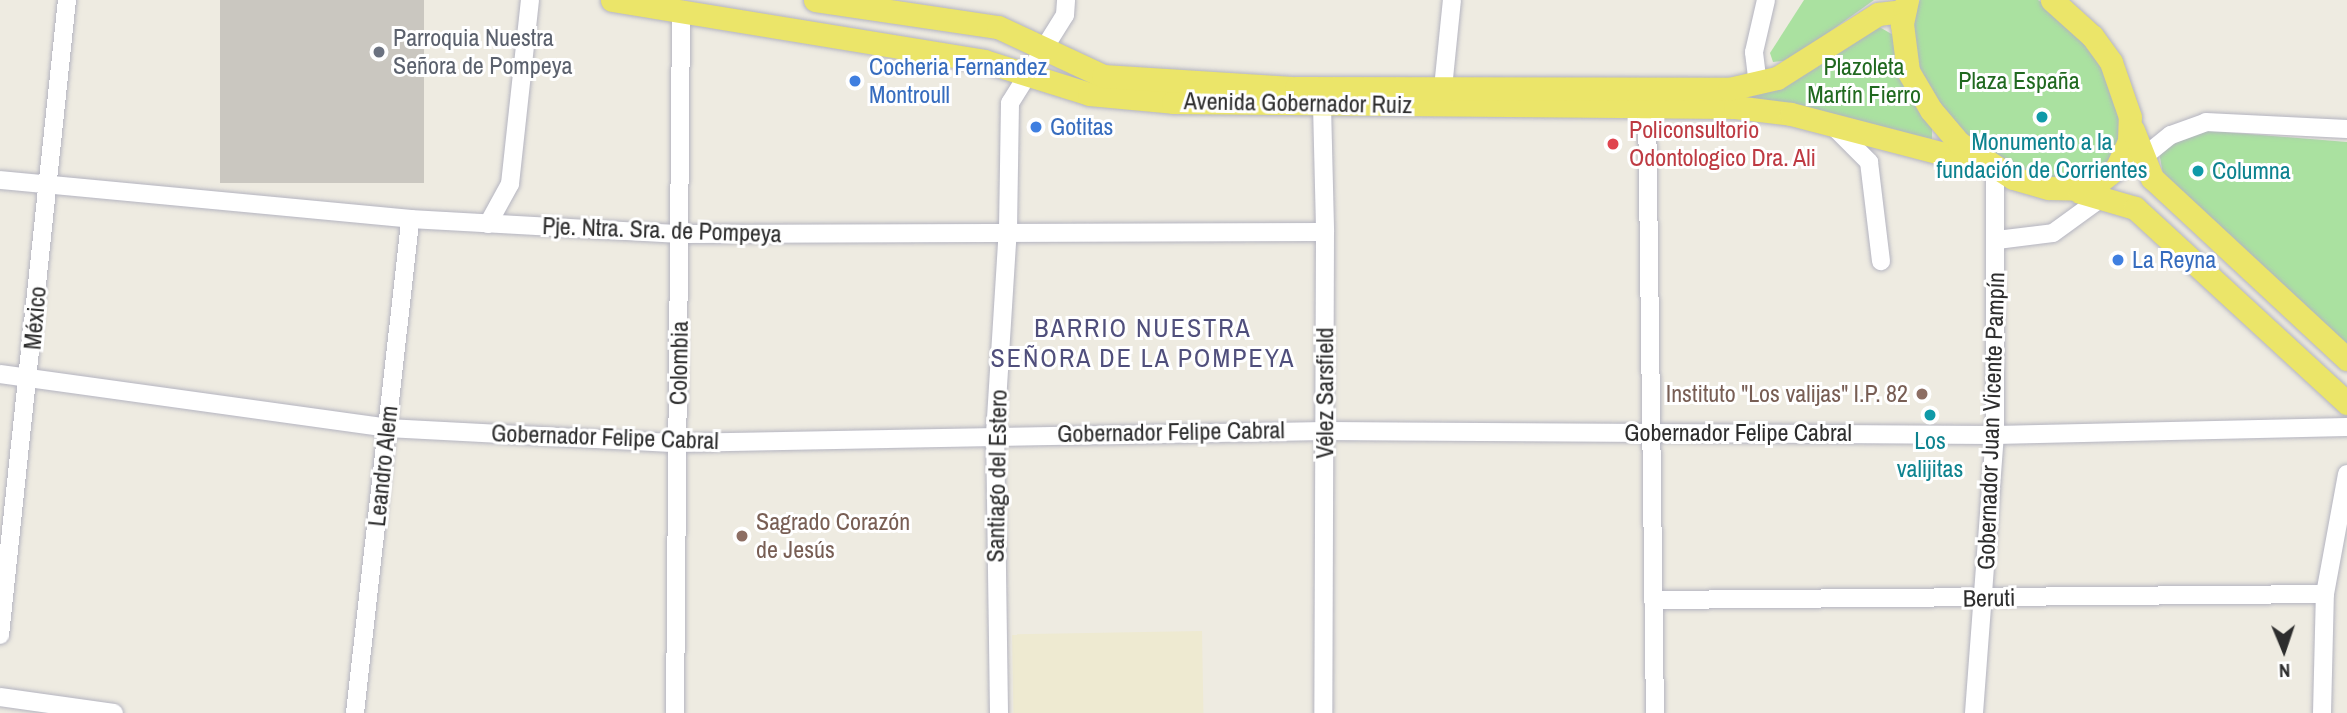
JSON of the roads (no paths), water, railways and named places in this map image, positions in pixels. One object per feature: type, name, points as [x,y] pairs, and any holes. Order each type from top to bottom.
[{"type":"main road","name":"Avenida Gobernador Ruiz","points":[[612,0],[984,61],[1089,94],[1322,105],[1735,107],[1830,124],[2074,191],[2104,196],[2135,208],[2347,403]]},
{"type":"main road","name":"Avenida Gobernador Ruiz","points":[[815,0],[849,2],[998,27],[1103,76],[1142,82],[1296,88],[1758,85],[1798,68],[1878,14],[1904,3]]},
{"type":"main road","points":[[2052,0],[2092,36],[2111,62],[2141,159],[2164,190],[2347,359]]},
{"type":"main road","points":[[1904,3],[1908,71],[1919,93],[1959,143],[1991,168]]},
{"type":"main road","points":[[2074,191],[2101,184],[2116,169],[2129,141],[2130,117]]},
{"type":"street","name":"México","points":[[0,635],[30,377],[46,184],[67,0]]},
{"type":"street","points":[[488,224],[510,184],[530,0]]},
{"type":"street","name":"Santiago del Estero","points":[[999,713],[995,434],[1009,230],[1010,103],[1024,75],[1045,49],[1065,15],[1066,0]]},
{"type":"street","points":[[1443,88],[1452,0]]},
{"type":"street","points":[[1758,85],[1754,52],[1766,0]]},
{"type":"street","name":"Colombia","points":[[675,713],[681,12]]},
{"type":"street","points":[[1296,88],[1322,105]]},
{"type":"street","name":"Vélez Sarsfield","points":[[1322,105],[1325,232],[1323,713]]},
{"type":"street","points":[[1647,105],[1655,713]]},
{"type":"street","points":[[2116,169],[2141,159],[2151,146],[2206,121],[2347,129]]},
{"type":"street","points":[[1830,124],[1869,162],[1881,261]]},
{"type":"street","name":"Gobernador Juan Vicente Pampín","points":[[1974,713],[1995,435],[1997,240],[1991,168]]},
{"type":"street","name":"Pje. Ntra. Sra. de Pompeya","points":[[0,180],[410,219],[681,234],[1009,230],[1325,232]]},
{"type":"street","points":[[1997,240],[2053,233],[2104,196]]},
{"type":"street","name":"Leandro Alem","points":[[355,713],[410,219]]},
{"type":"street","name":"Gobernador Felipe Cabral","points":[[0,374],[387,428],[677,443],[995,434],[1325,431],[1995,435],[2347,427]]},
{"type":"street","points":[[2322,713],[2325,594],[2347,474]]},
{"type":"street","name":"Beruti","points":[[1653,600],[2325,594]]},
{"type":"street","points":[[0,697],[114,713]]},
{"type":"place","name":"Parroquia Nuestra Señora de Pompeya","points":[[379,52]]},
{"type":"place","name":"Cocheria Fernandez Montroull","points":[[855,81]]},
{"type":"place","name":"Monumento a la fundación de Corrientes","points":[[2042,117]]},
{"type":"place","name":"Gotitas","points":[[1036,127]]},
{"type":"place","name":"Policonsultorio Odontologico Dra. Ali","points":[[1613,144]]},
{"type":"place","name":"Columna","points":[[2198,171]]},
{"type":"place","name":"La Reyna","points":[[2118,260]]},
{"type":"place","name":"Instituto \"Los valijas\" I.P. 82","points":[[1922,394]]},
{"type":"place","name":"Los valijitas","points":[[1930,415]]},
{"type":"place","name":"Sagrado Corazón de Jesús","points":[[742,536]]},
{"type":"district","name":"BARRIO NUESTRA SEÑORA DE LA POMPEYA","points":[[1143,343]]},
{"type":"park label","name":"Plazoleta Martín Fierro","points":[[1864,81]]},
{"type":"park label","name":"Plaza España","points":[[2019,81]]}]
